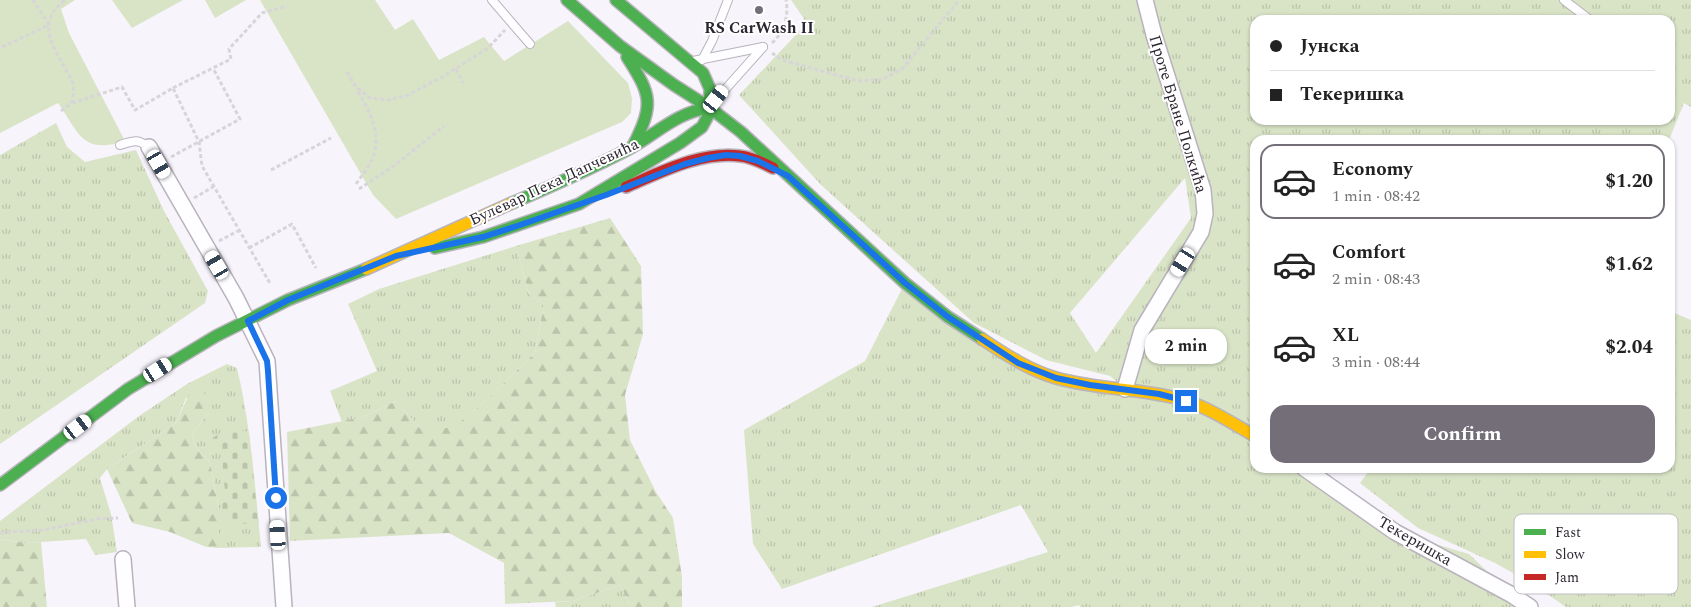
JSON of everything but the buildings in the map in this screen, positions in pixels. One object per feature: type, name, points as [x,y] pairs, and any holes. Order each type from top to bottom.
[{"type":"street","points":[[567,0],[620,46],[710,108],[741,132],[905,283],[955,321],[1018,363],[1056,378],[1090,385],[1159,394],[1186,401],[1219,415],[1250,433]]},
{"type":"street","points":[[616,0],[696,61],[699,69],[707,79],[710,90],[710,108]]},
{"type":"street","name":"Проте Бране Полкића","points":[[1125,389],[1142,330],[1196,241],[1203,225],[1205,214],[1203,190],[1154,35],[1145,0]]},
{"type":"street","points":[[620,46],[638,74],[648,96],[648,114],[633,146]]},
{"type":"street","name":"Булевар Пека Дапчевића","points":[[0,486],[128,389],[182,356],[288,300],[396,256],[562,182],[633,146],[686,113],[696,109],[710,108],[706,121],[696,133],[579,204],[483,237],[396,256]]},
{"type":"street","points":[[149,147],[248,321],[267,361],[284,607]]},
{"type":"street","points":[[579,204],[685,164],[726,155],[740,156],[758,161],[788,176]]},
{"type":"street","name":"Текеришка","points":[[1311,473],[1395,532],[1530,607]]},
{"type":"street","points":[[123,559],[127,607]]},
{"type":"lane","points":[[492,0],[530,44]]},
{"type":"lane","points":[[696,61],[712,42],[728,0]]},
{"type":"lane","points":[[1564,0],[1584,15]]},
{"type":"lane","points":[[696,61],[762,47]]},
{"type":"lane","points":[[710,108],[730,82],[762,47]]},
{"type":"lane","points":[[120,145],[141,141],[149,147]]},
{"type":"path","points":[[33,0],[49,25]]},
{"type":"path","points":[[65,0],[52,12],[49,34],[53,47],[74,85],[72,103]]},
{"type":"path","points":[[762,47],[774,42],[782,33],[786,18],[786,0]]},
{"type":"path","points":[[762,47],[782,60],[858,81],[883,79],[902,68],[960,0]]},
{"type":"path","points":[[61,111],[72,103],[122,87],[135,110],[173,88],[231,59],[229,49],[262,13],[287,6]]},
{"type":"path","points":[[356,87],[370,98],[388,100],[406,96],[456,69],[488,48],[512,24]]},
{"type":"path","points":[[2,47],[49,25]]},
{"type":"path","points":[[159,164],[240,119],[213,68]]},
{"type":"path","points":[[456,69],[464,83]]},
{"type":"path","points":[[347,72],[370,112],[377,140],[373,158],[356,184]]},
{"type":"path","points":[[173,88],[198,142],[202,166],[213,188],[271,285]]},
{"type":"path","points":[[359,189],[395,165],[444,126]]},
{"type":"path","points":[[271,170],[331,138]]},
{"type":"path","points":[[182,204],[213,188]]},
{"type":"path","points":[[248,248],[292,224],[316,268]]},
{"type":"path","points":[[233,234],[238,231]]},
{"type":"path","points":[[0,533],[43,530],[97,519],[118,518]]},
{"type":"green space","points":[[0,0],[75,0],[61,9],[69,33],[125,141],[111,145],[90,143],[77,132],[58,103],[0,133]]},
{"type":"green space","points":[[112,0],[183,0],[132,28]]},
{"type":"green space","points":[[205,0],[246,0],[215,18]]},
{"type":"green space","points":[[260,0],[375,0],[395,30],[413,19],[439,60],[484,37],[504,61],[568,21],[628,83],[632,98],[631,113],[622,122],[396,219],[373,195]]},
{"type":"green space","points":[[791,0],[1691,0],[1691,107],[1684,103],[1671,135],[1250,135],[1250,473],[1311,473],[1395,532],[1469,554],[1512,595],[1530,607],[1080,607],[1079,605],[1072,607],[872,607],[1048,552],[1021,505],[782,589],[753,544],[744,430],[865,361],[905,283],[1018,363],[1124,388],[1110,376],[1046,360],[974,323],[821,185],[739,95],[807,23]],"holes":[[[1185,178],[1191,218],[1096,353],[1070,313]]]},
{"type":"green space","points":[[56,123],[67,147],[85,162],[136,150],[164,211],[208,291],[205,303],[0,444],[0,155]]},
{"type":"green space","points":[[610,218],[641,266],[643,334],[625,395],[630,440],[656,492],[673,518],[682,577],[682,607],[631,607],[620,585],[573,601],[505,604],[504,563],[449,533],[290,541],[287,432],[363,417],[396,401],[420,428],[453,428],[482,404],[535,353],[544,304],[529,294],[516,246]]},
{"type":"green space","points":[[516,246],[529,294],[544,304],[535,353],[453,429],[421,429],[396,401],[363,417],[342,422],[330,391],[377,371],[348,304],[379,289]]},
{"type":"green space","points":[[1675,313],[1691,320],[1691,607],[1566,607],[1547,594],[1678,594],[1678,514],[1514,514],[1514,574],[1418,528],[1360,483],[1367,473],[1675,473]]},
{"type":"green space","points":[[227,364],[237,368],[242,390],[252,457],[261,547],[219,548],[219,509],[210,462],[196,448],[192,438],[195,430],[209,413],[186,398],[176,423],[107,469],[100,478],[111,514],[117,552],[95,555],[86,539],[25,543],[0,539],[0,521],[139,416],[187,384]]},
{"type":"green space","points":[[202,391],[208,398],[209,413],[195,430],[192,438],[196,448],[210,462],[219,509],[219,548],[206,547],[170,532],[132,523],[107,469],[176,423],[190,392]]},
{"type":"green space","points":[[228,428],[249,432],[258,521],[242,524],[222,522],[220,495],[225,492],[222,456],[211,439]]},
{"type":"green space","points":[[0,539],[25,543],[41,542],[47,607],[0,607]]},
{"type":"green space","points":[[620,585],[631,607],[556,607],[555,602],[573,601]]},
{"type":"traffic: fast","points":[[567,0],[620,46],[710,108],[741,132],[905,283],[948,317],[982,339]]},
{"type":"traffic: fast","points":[[435,248],[483,237],[579,204],[680,143],[702,127],[709,114],[710,89],[703,73],[616,0]]},
{"type":"traffic: fast","points":[[627,57],[641,81],[647,100],[644,120],[633,146]]},
{"type":"traffic: fast","points":[[512,203],[625,151],[676,119],[698,110],[710,108]]},
{"type":"traffic: fast","points":[[0,485],[128,389],[216,336],[288,300],[366,269]]},
{"type":"traffic: slow","points":[[366,269],[512,203]]},
{"type":"traffic: slow","points":[[982,339],[1018,362],[1046,375],[1072,382],[1152,393],[1184,400],[1211,411],[1250,433]]},
{"type":"traffic: jam","points":[[626,187],[681,164],[725,155],[757,160],[773,168]]},
{"type":"place","name":"RS CarWash II","points":[[759,10]]},
{"type":"route","points":[[276,498],[267,361],[248,321],[288,300],[396,256],[483,237],[606,195],[685,164],[726,155],[740,156],[758,161],[788,176],[905,283],[948,317],[1018,363],[1056,378],[1090,385],[1159,394],[1186,401]]}]
